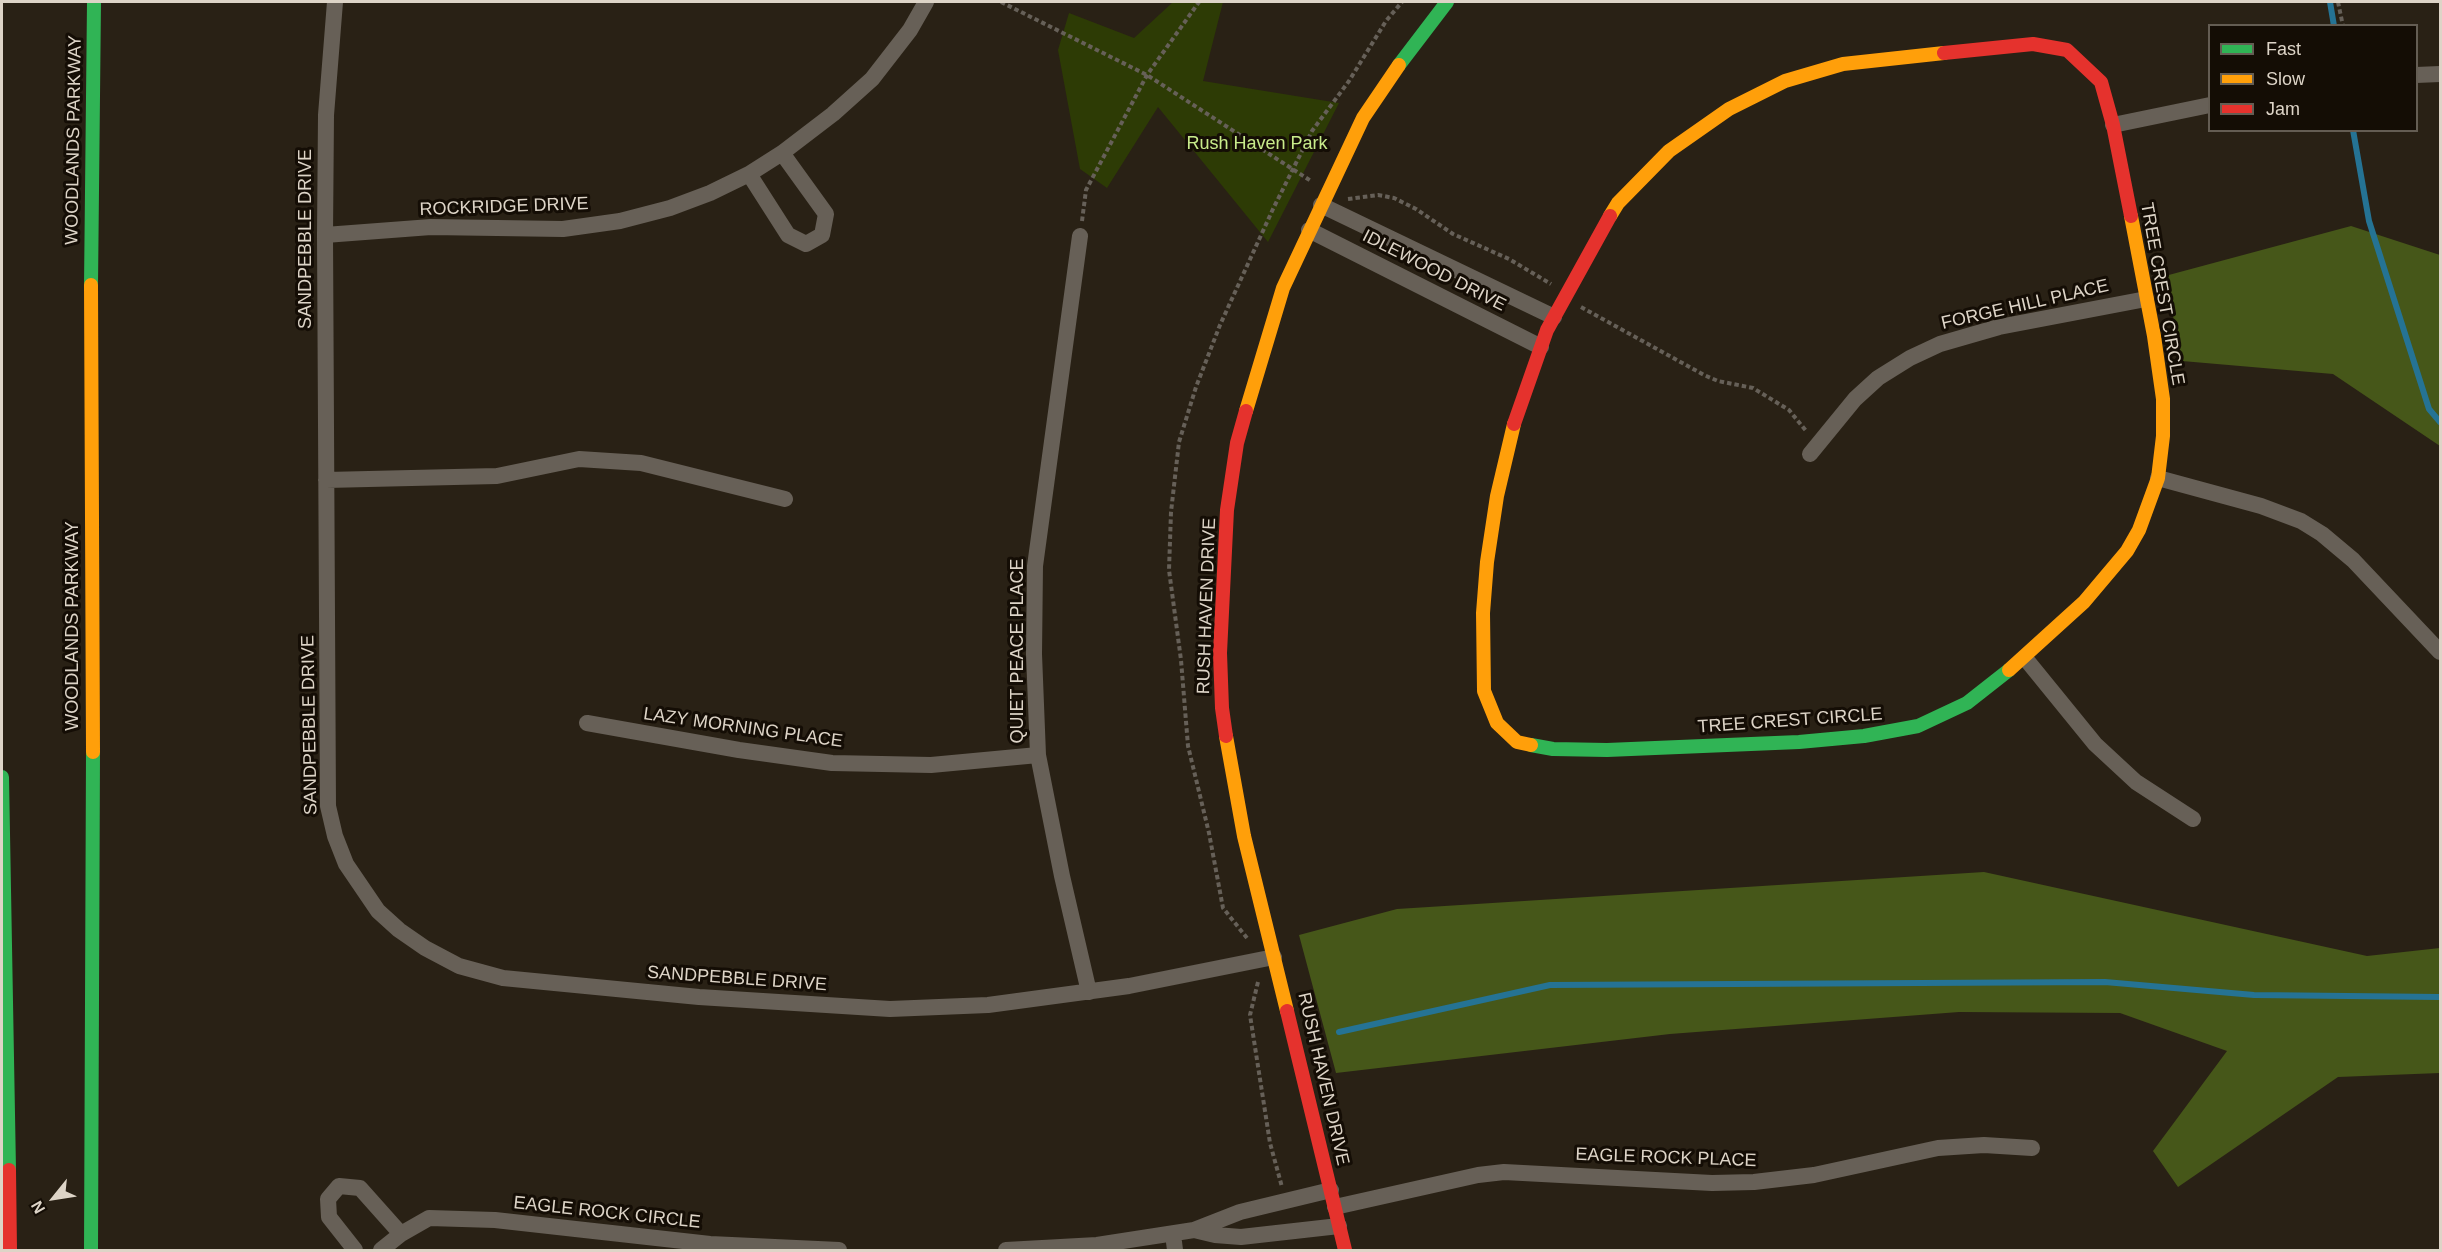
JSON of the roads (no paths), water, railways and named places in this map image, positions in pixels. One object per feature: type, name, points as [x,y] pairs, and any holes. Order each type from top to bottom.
[{"type":"street","name":"WOODLANDS PARKWAY","points":[[91,1251],[93,786],[90,361],[94,2]]},
{"type":"street","name":"SANDPEBBLE DRIVE","points":[[335,2],[326,115],[328,806],[334,836],[346,864],[378,911],[399,930],[425,948],[459,966],[503,978],[699,997],[890,1009],[988,1005],[1089,992],[1274,957]]},
{"type":"street","name":"ROCKRIDGE DRIVE","points":[[325,235],[430,227],[563,229],[620,221],[710,194],[749,174],[782,153],[833,114],[872,78],[910,30],[926,2]]},
{"type":"street","name":"RUSH HAVEN DRIVE","points":[[1345,1251],[1244,836],[1230,767],[1222,708],[1222,592],[1227,510],[1237,443],[1283,288],[1363,118],[1414,43],[1447,2]]},
{"type":"street","name":"TREE CREST CIRCLE","points":[[2033,44],[2067,50],[2101,82],[2113,125],[2154,336],[2163,399],[2163,436],[2158,478],[2139,530],[2116,565],[2084,602],[2025,658],[1968,703],[1942,716],[1893,732],[1799,742],[1607,750],[1553,749],[1517,742],[1497,723],[1484,691],[1483,613],[1487,562],[1497,496],[1516,417],[1554,317],[1618,203],[1640,179],[1669,151],[1730,109],[1785,81],[1843,64],[2033,44]]},
{"type":"street","points":[[2418,75],[2440,74]]},
{"type":"street","points":[[2113,125],[2208,105]]},
{"type":"street","points":[[749,174],[788,235],[806,244],[822,235],[826,214],[782,153]]},
{"type":"street","name":"IDLEWOOD DRIVE","points":[[1324,198],[1554,317]]},
{"type":"street","name":"IDLEWOOD DRIVE","points":[[1309,230],[1541,347]]},
{"type":"street","name":"QUIET PEACE PLACE","points":[[1080,236],[1035,566],[1034,654],[1038,755],[1062,876],[1089,992]]},
{"type":"street","name":"FORGE HILL PLACE","points":[[1810,454],[1855,399],[1878,378],[1910,358],[1940,344],[1999,327],[2146,298]]},
{"type":"street","points":[[326,480],[497,476],[579,459],[641,463],[785,499]]},
{"type":"street","points":[[2158,478],[2261,506],[2301,521],[2322,534],[2353,560],[2440,652]]},
{"type":"street","points":[[2025,658],[2095,744],[2136,782],[2193,819]]},
{"type":"street","name":"LAZY MORNING PLACE","points":[[586,723],[739,750],[832,763],[931,765],[1038,755]]},
{"type":"street","points":[[2,777],[10,1251]]},
{"type":"street","name":"EAGLE ROCK PLACE","points":[[1335,1207],[1478,1175],[1504,1172],[1672,1181],[1754,1182],[1814,1175],[1938,1148],[1984,1145],[2032,1148]]},
{"type":"street","points":[[355,1251],[329,1217],[327,1199],[339,1186],[360,1188],[401,1234]]},
{"type":"street","points":[[1006,1251],[1174,1243],[1194,1230],[1240,1212],[1331,1190]]},
{"type":"street","name":"EAGLE ROCK CIRCLE","points":[[381,1251],[401,1234],[429,1218],[495,1220],[709,1247],[839,1251]]},
{"type":"street","points":[[1194,1230],[1215,1236],[1241,1237],[1340,1226]]},
{"type":"waterway","points":[[2330,2],[2334,24]]},
{"type":"waterway","points":[[2353,132],[2369,221],[2429,409],[2440,422]]},
{"type":"waterway","points":[[1339,1032],[1550,985],[2105,982],[2254,995],[2440,997]]},
{"type":"park label","name":"Rush Haven Park","points":[[1257,144]]}]
